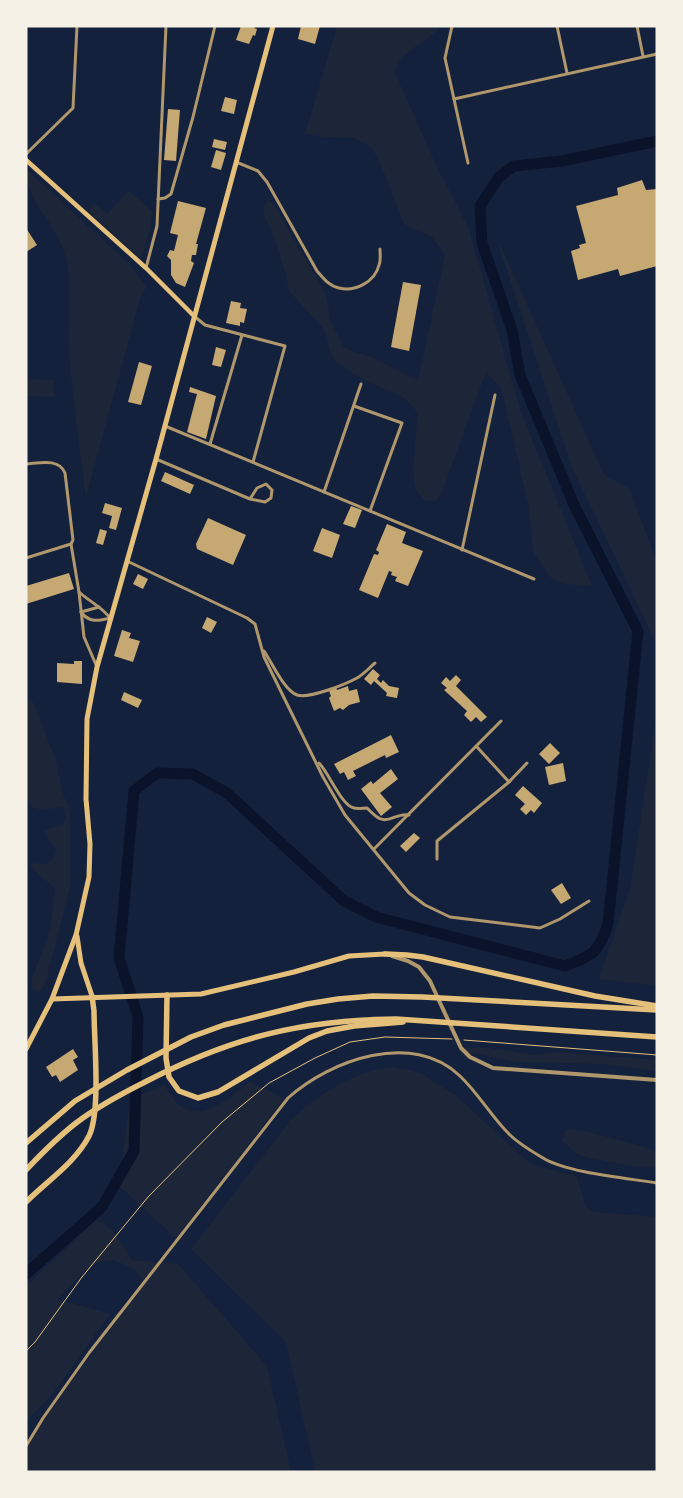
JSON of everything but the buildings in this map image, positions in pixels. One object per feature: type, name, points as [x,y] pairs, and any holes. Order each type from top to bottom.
[{"type":"highway","points":[[386,954],[423,957],[595,996],[657,1006]]},
{"type":"highway","points":[[168,995],[166,1058],[169,1076],[179,1091],[192,1098],[218,1092],[309,1038],[327,1031],[354,1026],[417,1021]]},
{"type":"highway","points":[[26,1202],[72,1159],[88,1137],[93,1126],[95,1099],[94,1011],[92,996]]},
{"type":"highway","points":[[26,1143],[75,1101],[127,1070],[191,1038],[224,1025],[308,1004],[373,996],[422,996],[657,1010]]},
{"type":"highway","points":[[26,1170],[48,1147],[77,1122],[111,1100],[190,1060],[221,1047],[307,1025],[360,1020],[417,1021],[657,1037]]},
{"type":"main road","points":[[26,1049],[52,999],[76,935],[89,877],[90,844],[86,799],[87,724],[97,667],[156,459],[273,26]]},
{"type":"main road","points":[[26,160],[29,165],[146,268],[194,316]]},
{"type":"main road","points":[[76,935],[81,963],[92,996]]},
{"type":"main road","points":[[52,999],[92,996],[201,994],[294,972],[349,956],[386,954]]},
{"type":"street","points":[[26,154],[72,108],[77,26]]},
{"type":"street","points":[[146,268],[157,226],[166,26]]},
{"type":"street","points":[[158,199],[165,198],[171,194],[193,117],[215,26]]},
{"type":"street","points":[[452,26],[445,58],[468,163]]},
{"type":"street","points":[[557,26],[567,73]]},
{"type":"street","points":[[637,26],[643,56]]},
{"type":"street","points":[[454,99],[657,54]]},
{"type":"street","points":[[235,162],[258,170],[267,182],[317,271],[326,282],[338,288],[355,288],[366,284],[379,266],[380,250]]},
{"type":"street","points":[[194,316],[205,324],[285,346],[253,462]]},
{"type":"street","points":[[210,444],[242,335]]},
{"type":"street","points":[[324,492],[361,384]]},
{"type":"street","points":[[462,550],[495,395]]},
{"type":"street","points":[[354,406],[402,423],[370,511]]},
{"type":"street","points":[[164,426],[534,579]]},
{"type":"street","points":[[156,459],[250,499],[265,502],[271,498],[272,490],[266,484],[257,488],[250,499]]},
{"type":"street","points":[[26,464],[56,463],[63,467],[66,478],[71,544],[84,637],[97,667]]},
{"type":"street","points":[[26,558],[71,544]]},
{"type":"street","points":[[126,561],[248,618],[255,624],[264,656],[323,777],[345,815],[409,893],[425,905],[450,917],[540,928],[560,919],[589,901]]},
{"type":"street","points":[[79,592],[88,601],[99,606],[110,618]]},
{"type":"street","points":[[81,612],[99,606]]},
{"type":"street","points":[[81,612],[86,618],[95,621],[110,618]]},
{"type":"street","points":[[261,646],[287,687],[297,695],[307,696],[351,682],[375,663]]},
{"type":"street","points":[[374,849],[501,722]]},
{"type":"street","points":[[477,747],[509,782]]},
{"type":"street","points":[[316,761],[344,800],[351,806],[358,809],[367,808],[380,818],[390,819],[402,813],[410,815]]},
{"type":"street","points":[[437,859],[437,841],[509,782],[527,763]]},
{"type":"street","points":[[386,954],[408,960],[419,967],[430,981],[461,1048],[478,1062],[493,1068],[657,1080]]},
{"type":"street","points":[[26,1446],[89,1353],[288,1098],[303,1085],[340,1064],[366,1056],[395,1053],[432,1058],[459,1075],[509,1134],[545,1159],[569,1168],[657,1183]]},
{"type":"path","points":[[26,1352],[82,1277],[148,1197],[222,1122],[269,1083],[315,1058],[350,1042],[385,1036],[453,1039]]},
{"type":"path","points":[[463,1040],[657,1055]]},
{"type":"shaded area","points":[[337,26],[441,26],[402,58],[395,73],[436,165],[469,229],[520,410],[592,586],[565,584],[556,581],[549,576],[533,551],[528,503],[501,388],[486,372],[441,494],[435,501],[426,501],[416,490],[414,478],[418,413],[405,398],[360,378],[336,362],[331,353],[326,334],[321,326],[289,291],[274,236],[265,218],[263,208],[268,200],[275,206],[322,288],[327,298],[330,319],[343,346],[371,357],[418,381],[445,255],[431,236],[404,224],[381,165],[372,148],[355,138],[305,134]]},
{"type":"shaded area","points":[[29,172],[128,263],[147,287],[141,295],[86,497],[70,367],[70,289],[68,265],[56,234],[31,193],[26,173]]},
{"type":"shaded area","points":[[129,191],[152,211],[150,230],[141,259],[88,211],[95,203],[107,214]]},
{"type":"shaded area","points":[[494,231],[604,475],[629,488],[657,563],[657,645],[572,467]]},
{"type":"shaded area","points":[[26,379],[53,380],[55,397],[26,396]]},
{"type":"shaded area","points":[[26,698],[33,702],[56,761],[62,792],[70,810],[70,887],[45,984],[39,993],[31,987],[32,978],[50,931],[55,888],[40,876],[29,863],[46,864],[54,858],[56,849],[43,831],[62,825],[66,817],[63,807],[42,810],[32,807],[26,797]]},
{"type":"shaded area","points":[[657,711],[657,986],[599,979],[630,889]]},
{"type":"shaded area","points":[[466,1048],[490,1048],[532,1055],[560,1052],[657,1060],[657,1071],[603,1064],[518,1062],[467,1052]]},
{"type":"shaded area","points":[[393,1067],[421,1073],[455,1095],[532,1165],[577,1176],[585,1206],[593,1212],[657,1217],[657,1472],[315,1472],[286,1342],[191,1249],[290,1121],[301,1111],[337,1085],[364,1074]]},
{"type":"shaded area","points":[[250,1082],[276,1094],[283,1100],[176,1238],[119,1186],[129,1107],[142,1094],[165,1085],[179,1105],[188,1110],[207,1110],[226,1100]]},
{"type":"shaded area","points":[[569,1129],[589,1132],[648,1148],[656,1152],[657,1164],[654,1167],[645,1168],[579,1155],[562,1141],[565,1131]]},
{"type":"shaded area","points":[[96,1220],[113,1231],[132,1260],[178,1264],[267,1366],[291,1472],[26,1472],[26,1447],[37,1428],[145,1282],[133,1268],[113,1260],[94,1263],[57,1299],[110,1314],[53,1393],[26,1422],[26,1286]]},
{"type":"waterway","points":[[26,1274],[102,1207],[134,1151],[138,1017],[119,958],[134,791],[157,773],[193,774],[227,793],[344,901],[376,917],[565,966],[588,956],[601,942],[608,924],[638,631],[574,505],[520,375],[512,330],[482,243],[480,206],[499,177],[514,166],[562,161],[657,141]]}]
